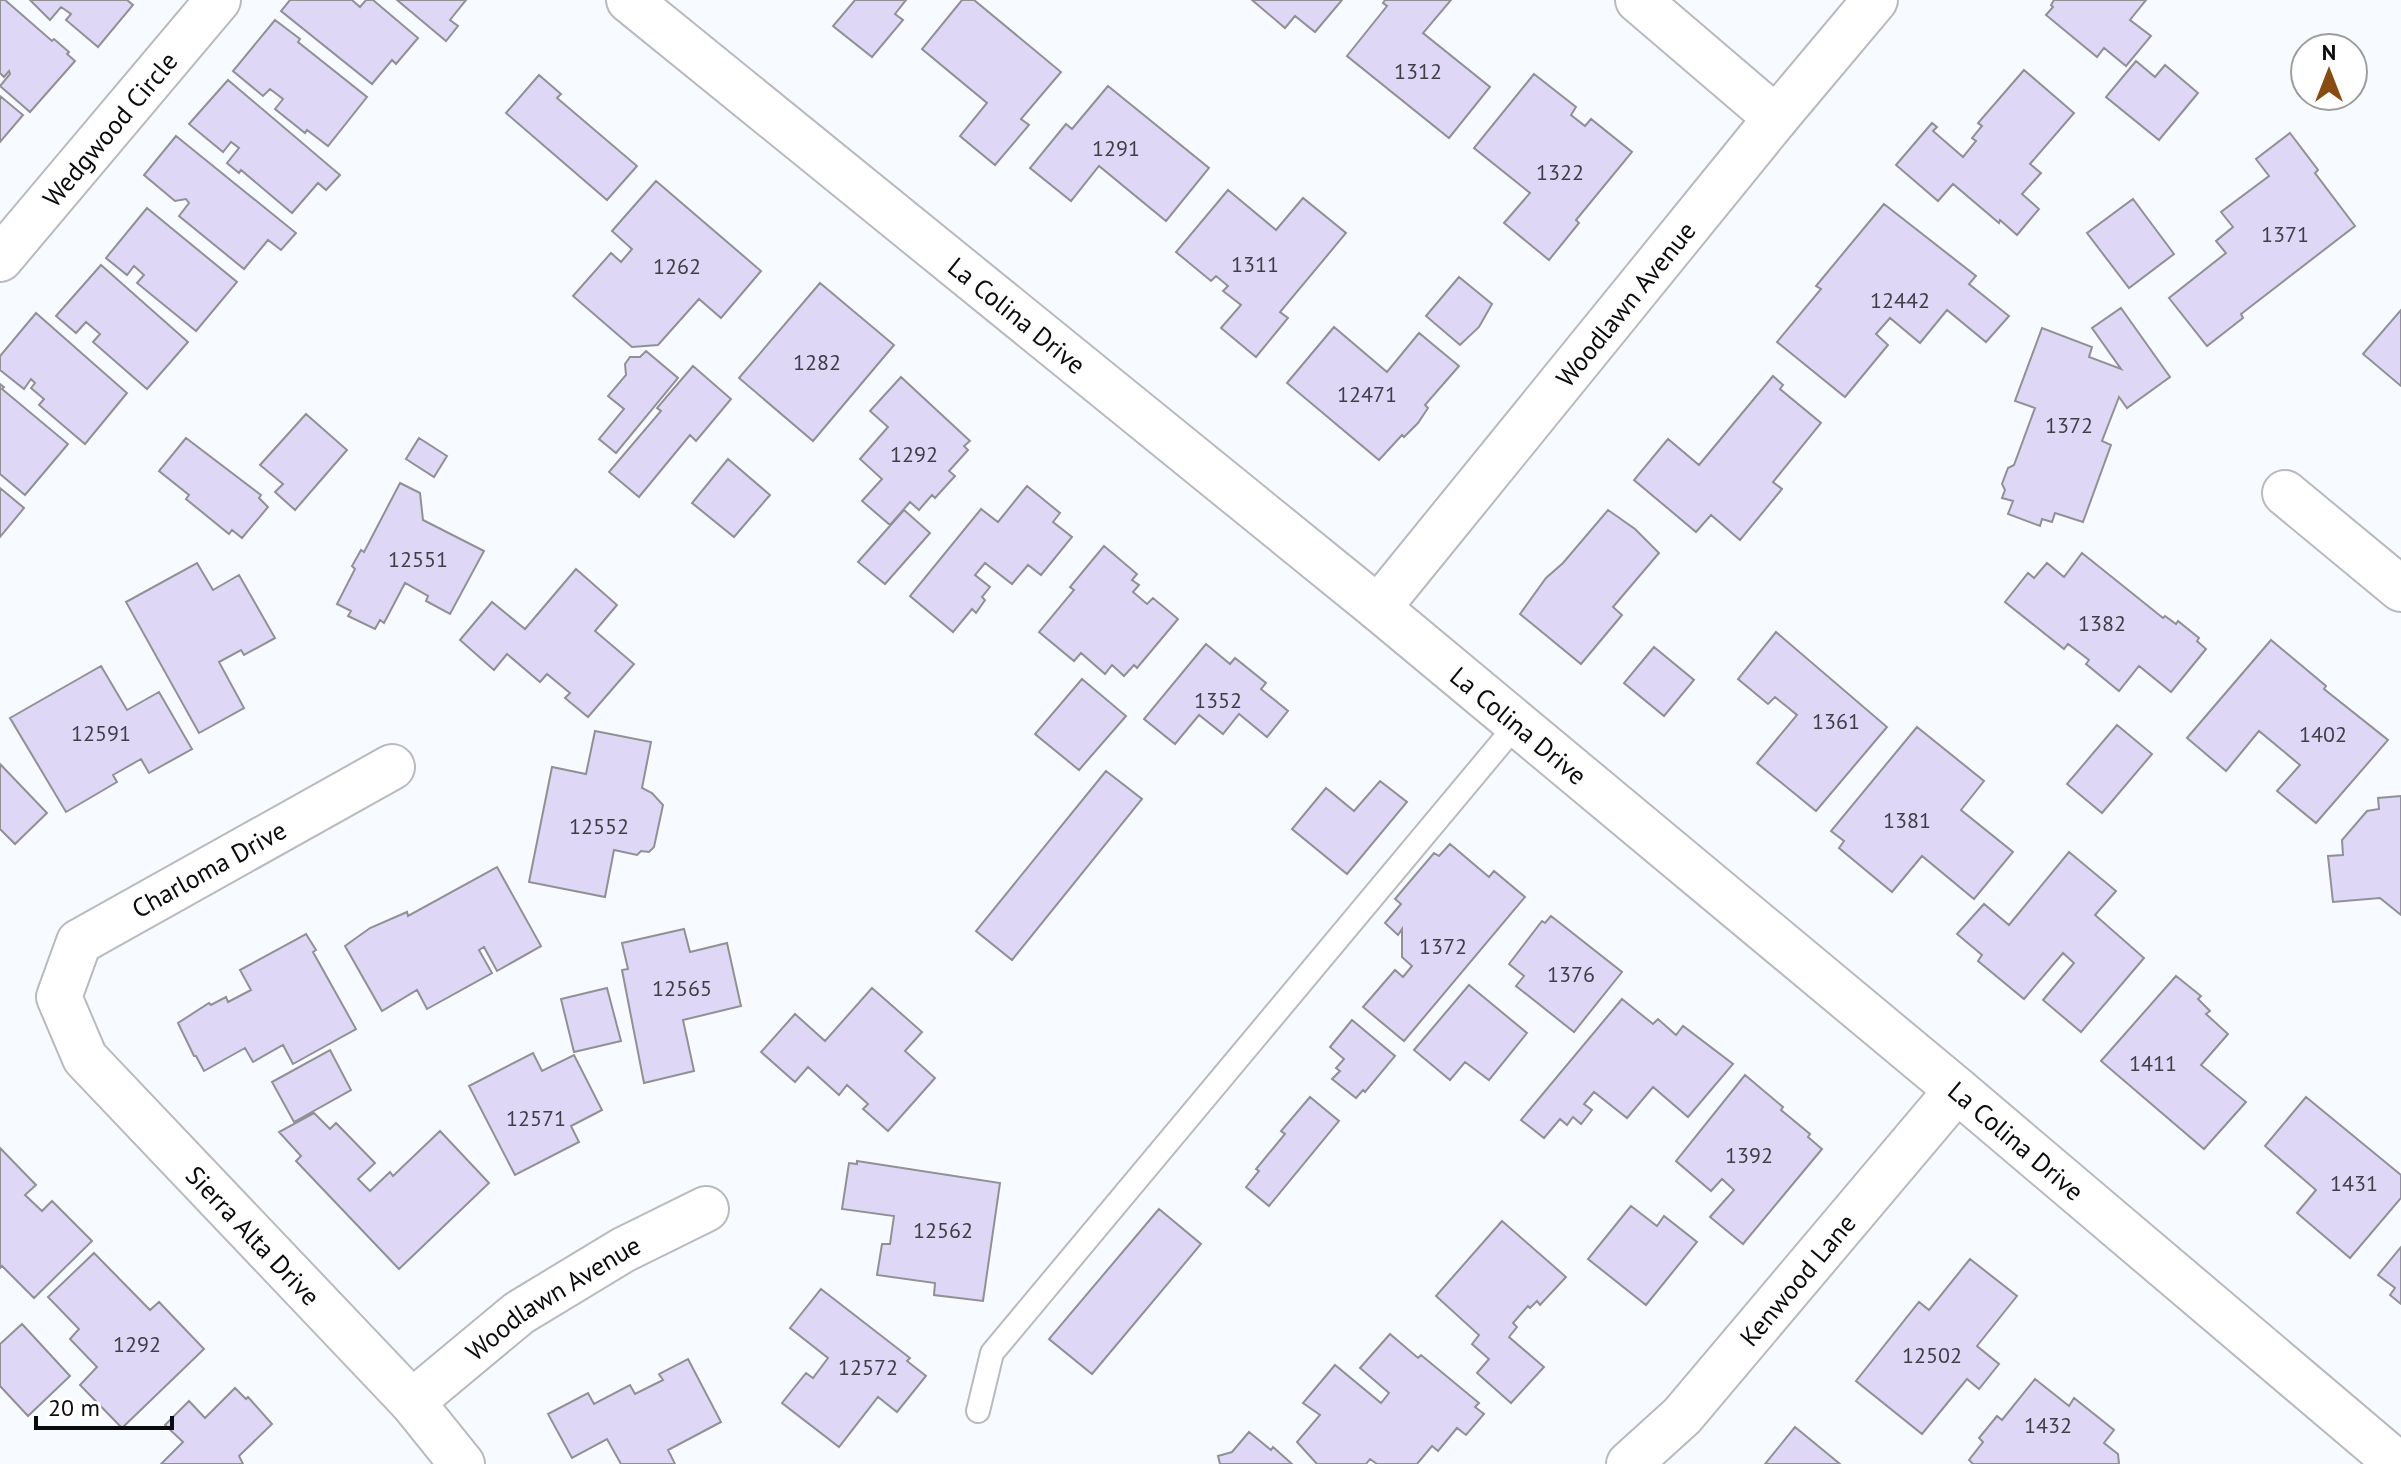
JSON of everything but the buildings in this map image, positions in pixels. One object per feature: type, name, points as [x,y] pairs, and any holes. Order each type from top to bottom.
[{"type":"street","name":"Wedgwood Circle","points":[[0,259],[218,0]]},
{"type":"street","name":"La Colina Drive","points":[[629,0],[1378,608],[1957,1090],[2398,1464]]},
{"type":"street","points":[[1638,0],[1776,118]]},
{"type":"street","name":"Woodlawn Avenue","points":[[1378,608],[1875,0]]},
{"type":"street","points":[[2285,493],[2401,589]]},
{"type":"street","name":"Charloma Drive","points":[[59,997],[79,942],[392,767]]},
{"type":"street","name":"Sierra Alta Drive","points":[[59,997],[85,1058],[412,1402],[462,1464]]},
{"type":"street","name":"Kenwood Lane","points":[[1629,1464],[1682,1416],[1957,1090]]},
{"type":"street","name":"Woodlawn Avenue","points":[[412,1402],[519,1313],[623,1250],[706,1209]]},
{"type":"lane","points":[[978,1411],[992,1353],[1517,724]]}]
